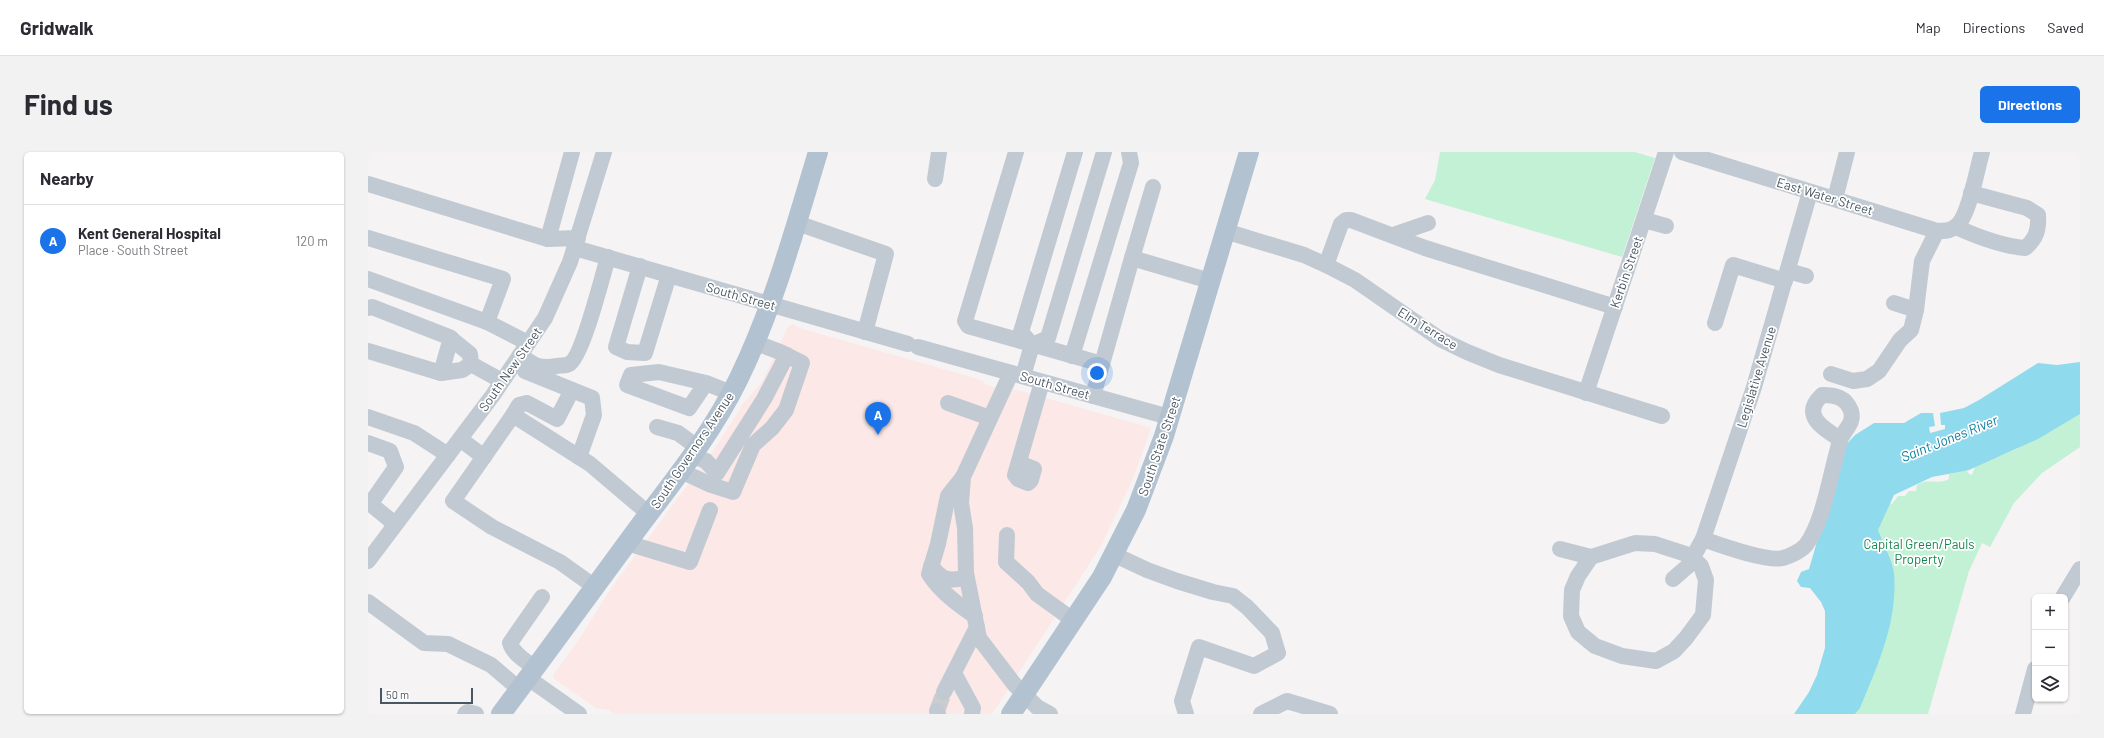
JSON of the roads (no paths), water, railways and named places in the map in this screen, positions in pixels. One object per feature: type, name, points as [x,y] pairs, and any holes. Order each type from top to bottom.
[{"type":"main road","name":"South Governors Avenue","points":[[501,714],[690,457],[731,393],[739,378],[770,304],[797,223],[818,152]]},
{"type":"main road","name":"South State Street","points":[[1011,714],[1023,692],[1073,620],[1115,555],[1145,488],[1169,417],[1249,152]]},
{"type":"street","points":[[548,239],[572,152]]},
{"type":"street","name":"South New Street","points":[[368,561],[460,439],[545,318],[570,262],[604,152]]},
{"type":"street","points":[[935,179],[939,152]]},
{"type":"street","points":[[1016,152],[965,321],[968,326],[1102,364]]},
{"type":"street","points":[[1032,344],[1021,332],[1075,152]]},
{"type":"street","points":[[976,622],[936,584],[929,574],[948,496],[963,478],[990,418],[1017,375],[1032,344],[1048,338],[1104,152]]},
{"type":"street","name":"Kerbin Street","points":[[1586,393],[1666,152]]},
{"type":"street","name":"East Water Street","points":[[1682,152],[1937,231],[1947,231],[1960,223]]},
{"type":"street","points":[[1835,199],[1847,152]]},
{"type":"street","points":[[1971,193],[2027,208],[2038,215],[2039,228],[2033,242],[2025,248],[2010,247],[1972,234],[1960,223],[1971,193],[1982,152]]},
{"type":"street","points":[[1072,356],[1130,157]]},
{"type":"street","name":"South Street","points":[[368,184],[548,239],[576,243],[608,257],[864,332],[1169,417]]},
{"type":"street","points":[[1093,396],[1153,187]]},
{"type":"street","name":"Legislative Avenue","points":[[1673,579],[1693,559],[1703,540],[1754,387],[1810,192]]},
{"type":"street","points":[[1326,264],[1341,224],[1346,220],[1363,223],[1425,248],[1615,307]]},
{"type":"street","points":[[1644,220],[1666,226]]},
{"type":"street","points":[[797,223],[886,254],[864,332]]},
{"type":"street","points":[[1393,235],[1428,223]]},
{"type":"street","name":"Elm Terrace","points":[[1225,231],[1326,264],[1355,280],[1440,339],[1467,352],[1586,393],[1662,416]]},
{"type":"street","points":[[1831,374],[1853,381],[1867,379],[1879,370],[1900,340],[1911,330],[1916,310],[1922,260],[1937,231]]},
{"type":"street","points":[[368,238],[503,279],[487,322]]},
{"type":"street","points":[[368,278],[487,322],[520,355],[533,365],[542,368],[570,364],[577,356],[598,294],[608,257]]},
{"type":"street","points":[[1132,258],[1210,281]]},
{"type":"street","points":[[640,266],[616,347],[627,352],[645,353],[669,275]]},
{"type":"street","points":[[1714,323],[1733,266],[1787,276],[1806,276]]},
{"type":"street","points":[[1894,303],[1916,310]]},
{"type":"street","points":[[368,308],[372,307],[451,338],[470,354],[471,364]]},
{"type":"street","points":[[441,373],[451,338]]},
{"type":"street","points":[[657,427],[678,433],[690,457],[711,486],[733,492],[754,445],[772,428],[788,405],[802,363],[787,355],[754,342]]},
{"type":"street","points":[[368,351],[441,373],[462,370],[471,364]]},
{"type":"street","points":[[520,355],[572,390],[592,398],[594,404],[594,415],[579,457]]},
{"type":"street","points":[[690,457],[706,462],[717,472],[740,440],[787,355]]},
{"type":"street","points":[[471,364],[502,381]]},
{"type":"street","points":[[1019,463],[1042,382]]},
{"type":"street","points":[[706,383],[731,393]]},
{"type":"street","points":[[771,386],[782,393],[788,405]]},
{"type":"street","points":[[572,390],[557,419],[527,403],[519,404],[513,415],[453,501],[492,526],[560,562],[595,587]]},
{"type":"street","points":[[948,403],[990,418]]},
{"type":"street","points":[[513,415],[579,457],[649,514]]},
{"type":"street","points":[[368,417],[414,433],[448,455]]},
{"type":"street","points":[[460,439],[484,457]]},
{"type":"street","points":[[1703,540],[1761,556],[1782,559],[1796,553],[1805,546],[1812,534],[1826,495],[1840,439]]},
{"type":"street","points":[[368,443],[390,451],[396,467],[370,503],[396,524]]},
{"type":"street","points":[[963,478],[961,503],[965,528],[967,578],[979,638],[1014,684],[1037,707],[1050,714]]},
{"type":"street","points":[[627,543],[690,562],[710,510]]},
{"type":"street","points":[[1007,535],[1006,562],[1028,582],[1037,594],[1073,620]]},
{"type":"street","points":[[1560,549],[1591,557],[1636,543],[1655,544],[1689,555],[1701,566],[1706,580],[1703,615],[1674,651],[1656,660],[1622,656],[1595,646],[1578,632],[1571,616],[1572,590],[1578,576],[1591,557]]},
{"type":"street","points":[[1115,555],[1147,570],[1177,581],[1213,592],[1233,596],[1247,607],[1272,633],[1278,653],[1254,666],[1199,647],[1182,701],[1186,714]]},
{"type":"street","points":[[932,566],[940,577],[951,581],[967,578]]},
{"type":"street","points":[[2065,594],[2080,569]]},
{"type":"street","points":[[527,678],[519,656],[511,648],[510,643],[511,638],[542,597]]},
{"type":"street","points":[[368,602],[424,643],[448,644],[484,662],[527,678],[579,714]]},
{"type":"street","points":[[944,692],[976,622]]},
{"type":"street","points":[[954,673],[973,708],[972,714]]},
{"type":"street","points":[[2023,714],[2032,680]]},
{"type":"street","points":[[1261,714],[1287,701],[1330,714]]},
{"type":"street","points":[[465,714],[468,712],[476,714]]},
{"type":"water","name":"Saint Jones River","points":[[2080,362],[2080,414],[2038,439],[1969,470],[1932,477],[1894,495],[1878,530],[1890,557],[1894,573],[1893,608],[1890,625],[1880,659],[1860,708],[1855,714],[1794,714],[1809,692],[1817,675],[1825,648],[1825,611],[1821,602],[1810,588],[1801,587],[1797,581],[1801,572],[1809,569],[1845,446],[1855,435],[1874,423],[1904,423],[1921,413],[1940,413],[1964,408],[2038,363],[2057,365]]},
{"type":"tunnel","points":[[937,711],[944,692]]},
{"type":"place","name":"Kent General Hospital","points":[[878,435]]},
{"type":"park label","name":"Capital Green/Pauls Property","points":[[1919,552]]}]
